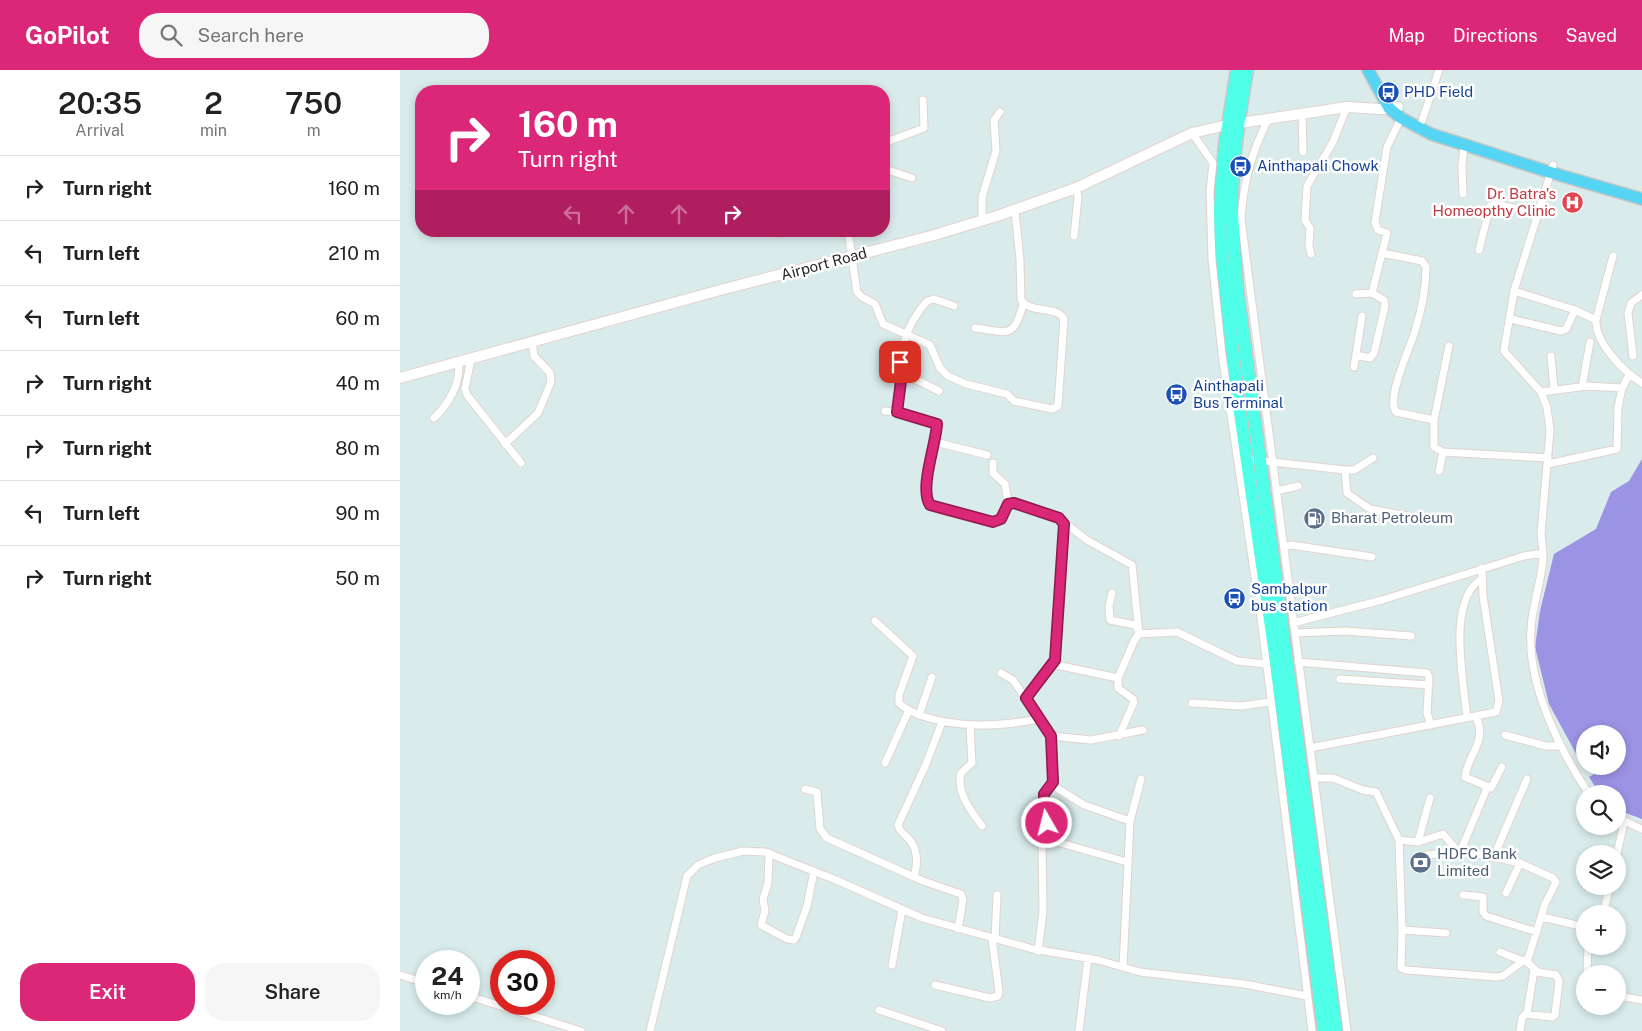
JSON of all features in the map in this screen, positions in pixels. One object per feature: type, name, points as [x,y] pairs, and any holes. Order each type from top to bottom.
[{"type":"highway","points":[[1237,70],[1232,124],[1220,209],[1221,247],[1228,317],[1254,460],[1336,1031]]},
{"type":"highway","points":[[1232,124],[1246,70]]},
{"type":"highway","points":[[1254,460],[1276,662],[1324,1031]]},
{"type":"main road","points":[[1368,70],[1393,108],[1431,134],[1464,146],[1642,192]]},
{"type":"main road","name":"Airport Road","points":[[400,378],[931,236],[1015,211],[1076,188],[1192,133],[1232,124],[1347,107],[1393,108]]},
{"type":"main road","points":[[1393,108],[1464,140],[1642,199]]},
{"type":"street","points":[[1422,121],[1439,70]]},
{"type":"street","points":[[890,141],[924,128],[922,100]]},
{"type":"street","points":[[1311,254],[1309,246],[1310,228],[1305,220],[1307,186],[1333,142],[1347,107]]},
{"type":"street","points":[[1372,294],[1386,233],[1378,230],[1375,222],[1393,108]]},
{"type":"street","points":[[982,220],[982,197],[996,151],[994,120],[1000,112]]},
{"type":"street","points":[[1302,113],[1303,152]]},
{"type":"street","points":[[1268,119],[1255,146],[1244,185],[1241,219],[1266,664],[1312,1031]]},
{"type":"street","points":[[1192,133],[1212,163],[1210,191],[1212,259],[1254,460],[1276,491],[1346,1031]]},
{"type":"street","points":[[1464,146],[1462,166],[1464,194]]},
{"type":"street","points":[[1551,169],[1514,291],[1511,319],[1504,351],[1540,392],[1548,408],[1550,430],[1541,534],[1542,571],[1530,628],[1531,651],[1544,708],[1561,746],[1584,785]]},
{"type":"street","points":[[890,171],[912,178]]},
{"type":"street","points":[[1074,236],[1078,197],[1076,188]]},
{"type":"street","points":[[1479,250],[1490,206],[1494,204],[1538,213]]},
{"type":"street","points":[[975,328],[1003,332],[1012,330],[1018,324],[1023,304],[1015,211]]},
{"type":"street","points":[[849,237],[860,296],[875,304],[884,324],[930,345],[940,368],[948,376],[966,384],[1004,393],[1017,402],[1056,409],[1064,318],[1060,314],[1023,304]]},
{"type":"street","points":[[1382,253],[1422,261],[1426,267],[1415,332],[1402,365],[1393,404],[1396,412],[1434,420]]},
{"type":"street","points":[[1613,256],[1596,325],[1607,348],[1629,375],[1642,383]]},
{"type":"street","points":[[1514,291],[1574,310],[1596,320]]},
{"type":"street","points":[[1356,294],[1372,294],[1384,300],[1385,306],[1374,353],[1370,358],[1356,355]]},
{"type":"street","points":[[1633,356],[1628,313],[1632,303],[1642,295]]},
{"type":"street","points":[[897,412],[902,376],[900,356],[906,334],[927,301],[934,299],[954,306]]},
{"type":"street","points":[[1511,319],[1561,331],[1566,329],[1574,310]]},
{"type":"street","points":[[1354,367],[1362,316]]},
{"type":"street","points":[[505,444],[538,413],[551,382],[550,373],[534,356],[532,342]]},
{"type":"street","points":[[1582,387],[1590,342]]},
{"type":"street","points":[[1449,346],[1434,420],[1434,447],[1443,452],[1548,461],[1617,449],[1618,407],[1622,388],[1629,375]]},
{"type":"street","points":[[1551,356],[1554,389]]},
{"type":"street","points":[[471,359],[465,388],[467,395],[522,463]]},
{"type":"street","points":[[434,418],[442,410],[458,381],[460,372],[458,362]]},
{"type":"street","points":[[902,376],[917,380],[939,391]]},
{"type":"street","points":[[1540,392],[1582,387],[1622,388]]},
{"type":"street","points":[[885,411],[897,412],[937,424],[926,494],[930,505],[993,522],[1001,519],[1008,504],[1005,484],[993,473],[993,463]]},
{"type":"street","points":[[935,442],[987,455]]},
{"type":"street","points":[[1440,471],[1443,452]]},
{"type":"street","points":[[1254,460],[1354,470],[1374,458]]},
{"type":"street","points":[[1345,470],[1347,493],[1370,509],[1423,518]]},
{"type":"street","points":[[1276,491],[1298,486]]},
{"type":"street","points":[[1008,504],[1018,504],[1062,521],[1087,540],[1132,565],[1139,634],[1118,678],[1118,688],[1134,699],[1134,702],[1119,736]]},
{"type":"street","points":[[1026,698],[1052,664],[1056,651],[1062,521]]},
{"type":"street","points":[[1284,547],[1291,545],[1372,557]]},
{"type":"street","points":[[1293,623],[1382,600],[1524,556],[1543,553]]},
{"type":"street","points":[[1310,748],[1490,715],[1499,708],[1483,596],[1482,568]]},
{"type":"street","points":[[1468,718],[1459,620],[1466,600],[1475,583],[1482,579]]},
{"type":"street","points":[[1112,593],[1109,606],[1110,620],[1135,625],[1139,634]]},
{"type":"street","points":[[1466,600],[1483,596]]},
{"type":"street","points":[[875,621],[913,656],[899,695],[901,706],[919,715],[942,722],[970,726],[1008,725],[1040,719]]},
{"type":"street","points":[[1295,633],[1345,631],[1411,636]]},
{"type":"street","points":[[1139,634],[1177,632],[1237,661],[1266,664]]},
{"type":"street","points":[[1298,662],[1424,671],[1430,677],[1428,713],[1430,725]]},
{"type":"street","points":[[1052,664],[1118,678]]},
{"type":"street","points":[[1001,673],[1013,680],[1051,736],[1052,785],[1044,794],[1047,823],[1043,838],[1044,912],[1038,951]]},
{"type":"street","points":[[919,715],[932,677]]},
{"type":"street","points":[[1340,679],[1429,685]]},
{"type":"street","points":[[1192,703],[1241,706],[1270,702]]},
{"type":"street","points":[[885,763],[910,710]]},
{"type":"street","points":[[1476,717],[1481,728],[1481,736],[1465,777],[1487,788],[1493,787],[1502,767]]},
{"type":"street","points":[[914,877],[917,863],[916,854],[912,842],[900,831],[898,824],[926,764],[942,722]]},
{"type":"street","points":[[970,726],[972,764],[961,773],[960,781],[967,804],[982,826]]},
{"type":"street","points":[[1051,736],[1091,740],[1143,730]]},
{"type":"street","points":[[1504,735],[1546,746],[1561,746]]},
{"type":"street","points":[[1123,968],[1130,822],[1141,778]]},
{"type":"street","points":[[1314,778],[1333,778],[1362,790],[1376,792],[1398,840],[1402,930],[1400,965],[1403,970],[1496,978],[1503,976],[1525,961],[1538,932],[1556,880],[1520,863],[1458,849],[1421,856]]},
{"type":"street","points":[[1494,856],[1528,779]]},
{"type":"street","points":[[1052,785],[1084,805],[1130,822]]},
{"type":"street","points":[[1458,849],[1487,788]]},
{"type":"street","points":[[805,789],[817,792],[820,829],[823,836],[914,877],[961,894],[963,900],[958,929]]},
{"type":"street","points":[[1418,842],[1430,798]]},
{"type":"street","points":[[1626,822],[1642,829]]},
{"type":"street","points":[[1398,840],[1418,842],[1441,833],[1458,849]]},
{"type":"street","points":[[1043,838],[1127,862]]},
{"type":"street","points":[[650,1031],[687,876],[698,865],[715,858],[743,851],[769,853],[902,910],[958,929],[1038,951],[1088,958],[1140,972],[1244,984],[1307,996]]},
{"type":"street","points":[[769,853],[768,883],[763,899],[766,911],[761,925],[787,939],[794,940],[796,937],[807,906],[814,871]]},
{"type":"street","points":[[1506,893],[1520,863]]},
{"type":"street","points":[[935,985],[990,998],[998,996],[994,938],[997,895]]},
{"type":"street","points":[[1463,896],[1483,897],[1483,912],[1486,916],[1538,932]]},
{"type":"street","points":[[892,965],[902,910]]},
{"type":"street","points":[[1542,917],[1576,925]]},
{"type":"street","points":[[1402,930],[1446,933]]},
{"type":"street","points":[[1500,952],[1525,961],[1534,970],[1558,978],[1556,1013],[1552,1017],[1522,1015],[1520,1031]]},
{"type":"street","points":[[1079,1031],[1088,958]]},
{"type":"street","points":[[1528,1014],[1534,970]]},
{"type":"street","points":[[400,975],[415,979]]},
{"type":"street","points":[[1626,997],[1642,1000]]},
{"type":"street","points":[[480,999],[581,1031]]},
{"type":"street","points":[[879,1010],[942,1031]]},
{"type":"shaded area","points":[[1642,459],[1642,819],[1626,813],[1626,785],[1594,785],[1589,777],[1592,775],[1626,775],[1626,725],[1576,725],[1576,754],[1549,704],[1535,647],[1540,611],[1554,554],[1596,529],[1611,492],[1629,481]]},
{"type":"place","name":"PHD Field","points":[[1388,92]]},
{"type":"place","name":"Ainthapali Chowk","points":[[1241,166]]},
{"type":"place","name":"Dr. Batra's Homeopthy Clinic","points":[[1572,203]]},
{"type":"place","name":"Ainthapali Bus Terminal","points":[[1177,395]]},
{"type":"place","name":"Bharat Petroleum","points":[[1315,518]]},
{"type":"place","name":"Sambalpur bus station","points":[[1235,598]]},
{"type":"place","name":"HDFC Bank Limited","points":[[1421,863]]},
{"type":"route","points":[[900,362],[902,376],[897,412],[937,424],[926,494],[928,503],[931,506],[964,516],[996,522],[1001,519],[1008,504],[1014,503],[1059,518],[1064,524],[1055,660],[1026,698],[1051,736],[1051,771],[1053,782],[1044,794],[1047,823]]}]
